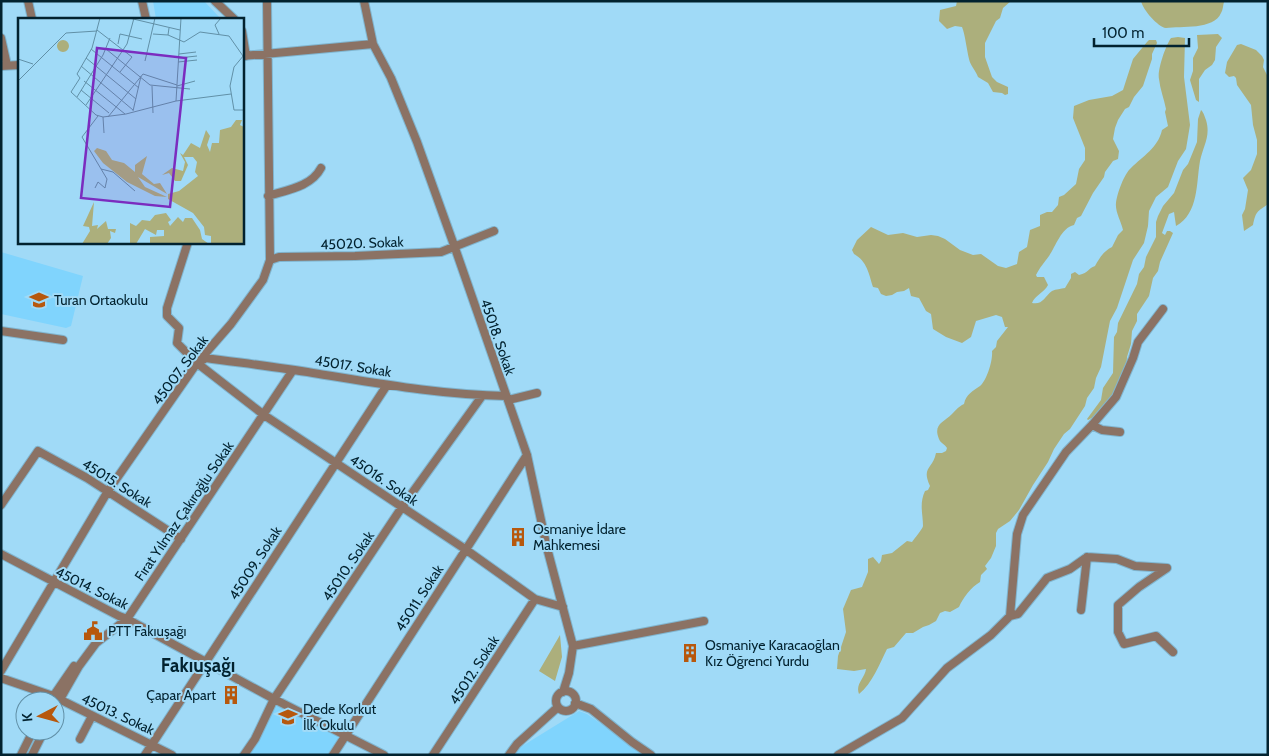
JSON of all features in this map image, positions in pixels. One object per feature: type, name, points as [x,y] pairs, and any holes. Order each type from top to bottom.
[{"type":"street","points":[[28,1],[32,18]]},
{"type":"street","points":[[142,1],[146,18]]},
{"type":"street","points":[[215,1],[233,18]]},
{"type":"street","name":"45007. Sokak","points":[[1,671],[108,491],[197,363],[230,324],[263,280],[270,260],[267,1]]},
{"type":"street","name":"45018. Sokak","points":[[364,1],[373,44],[398,96],[455,248],[526,455],[547,548],[573,646],[569,673],[563,692]]},
{"type":"street","points":[[1,38],[4,66],[18,65]]},
{"type":"street","points":[[244,56],[373,44]]},
{"type":"street","points":[[268,196],[305,184],[316,176],[321,168]]},
{"type":"street","name":"45020. Sokak","points":[[270,260],[279,258],[441,252],[494,231]]},
{"type":"street","name":"45016. Sokak","points":[[187,244],[167,308],[167,316],[179,328],[177,343],[197,363],[264,415],[465,549],[535,599],[563,607]]},
{"type":"street","points":[[1010,616],[1016,534],[1023,515],[1066,452],[1116,397],[1134,358],[1138,342],[1163,310]]},
{"type":"street","points":[[1,331],[63,340]]},
{"type":"street","name":"45017. Sokak","points":[[197,363],[206,358],[387,385],[482,396],[507,398],[537,392]]},
{"type":"street","name":"Fırat Yılmaz Çakıroğlu Sokak","points":[[60,691],[96,643],[127,619],[293,370]]},
{"type":"street","name":"45009. Sokak","points":[[145,755],[387,385]]},
{"type":"street","name":"45010. Sokak","points":[[244,755],[255,738],[274,699],[402,507],[482,396]]},
{"type":"street","points":[[1092,425],[1102,430],[1120,432]]},
{"type":"street","name":"45015. Sokak","points":[[1,505],[38,451],[108,491],[181,539]]},
{"type":"street","name":"45011. Sokak","points":[[333,755],[526,455]]},
{"type":"street","name":"45014. Sokak","points":[[1,554],[53,583],[127,619],[274,699],[384,755]]},
{"type":"street","points":[[1081,610],[1087,557]]},
{"type":"street","points":[[838,755],[902,718],[947,668],[991,635],[1010,616],[1018,614],[1047,578],[1070,568],[1087,557],[1117,559],[1135,566],[1168,568],[1139,587],[1118,605],[1118,632],[1124,644],[1156,636],[1173,652]]},
{"type":"street","name":"45012. Sokak","points":[[432,755],[535,599]]},
{"type":"street","name":"Fırat Yılmaz Çakıroğlu Sokak","points":[[59,691],[75,664],[98,636],[112,625],[119,616]]},
{"type":"street","points":[[573,646],[704,621]]},
{"type":"street","name":"45013. Sokak","points":[[1,678],[34,691]]},
{"type":"street","points":[[558,707],[557,698],[563,692],[572,694],[575,703]]},
{"type":"street","points":[[558,707],[567,711],[575,703]]},
{"type":"street","points":[[575,703],[591,709],[632,742],[652,755]]},
{"type":"street","name":"45013. Sokak","points":[[65,704],[153,744],[172,755]]},
{"type":"street","points":[[510,755],[517,744],[558,707]]},
{"type":"street","points":[[80,739],[92,716]]},
{"type":"street","points":[[21,755],[28,741]]},
{"type":"street","points":[[32,755],[39,741]]},
{"type":"shaded area","points":[[153,1],[204,1],[220,18],[156,18]]},
{"type":"shaded area","name":"Turan Ortaokulu","points":[[1,252],[83,276],[71,326],[66,328],[1,314]]},
{"type":"shaded area","name":"Dede Korkut İlk Okulu","points":[[274,699],[345,736],[333,755],[244,755]]},
{"type":"shaded area","points":[[579,711],[587,714],[646,755],[514,755],[519,748]]},
{"type":"green space","points":[[957,1],[1011,1],[1003,8],[1000,18],[996,21],[985,43],[985,57],[992,77],[997,82],[1008,87],[1008,94],[993,92],[988,83],[978,77],[970,61],[962,27],[955,26],[947,29],[939,21],[940,10],[956,6]]},
{"type":"green space","points":[[1141,1],[1224,2],[1221,13],[1212,22],[1204,25],[1166,28],[1151,18]]},
{"type":"green space","points":[[1218,34],[1222,38],[1216,47],[1215,60],[1199,79],[1199,102],[1196,100],[1190,80],[1193,71],[1193,58],[1198,48],[1197,35]]},
{"type":"green space","points":[[1171,38],[1185,38],[1184,77],[1190,125],[1186,149],[1178,161],[1168,187],[1156,197],[1149,211],[1144,243],[1133,260],[1117,308],[1110,321],[1101,367],[1094,388],[1070,429],[1064,434],[1054,449],[1019,510],[1010,521],[998,529],[996,533],[996,546],[985,566],[987,569],[981,575],[980,582],[973,587],[959,607],[950,612],[940,613],[936,621],[913,633],[906,633],[894,647],[887,649],[872,679],[859,694],[858,687],[866,669],[854,671],[837,669],[838,656],[846,632],[843,609],[851,590],[862,587],[868,572],[868,559],[873,557],[879,564],[882,555],[892,553],[907,541],[912,542],[923,527],[922,500],[925,491],[930,486],[927,471],[936,453],[942,453],[947,448],[937,434],[938,427],[964,404],[972,391],[983,383],[989,370],[992,351],[1008,327],[1005,327],[1002,317],[996,315],[976,321],[971,337],[962,343],[946,337],[933,329],[931,314],[926,311],[919,298],[911,296],[909,288],[886,296],[881,294],[878,288],[873,287],[865,264],[852,250],[857,240],[871,227],[888,235],[903,233],[917,237],[938,236],[960,250],[973,255],[981,254],[998,266],[1006,268],[1017,264],[1019,252],[1027,247],[1030,230],[1040,226],[1040,215],[1052,212],[1058,205],[1059,197],[1076,184],[1079,169],[1085,160],[1085,148],[1073,118],[1074,106],[1089,100],[1112,96],[1123,90],[1133,59],[1149,40],[1156,40],[1157,43],[1143,86],[1129,107],[1125,109],[1115,128],[1113,139],[1119,151],[1118,159],[1113,161],[1105,172],[1104,177],[1081,216],[1077,218],[1074,225],[1062,233],[1036,275],[1037,277],[1044,277],[1048,285],[1032,303],[1039,303],[1052,291],[1065,288],[1071,278],[1071,274],[1075,272],[1079,275],[1082,274],[1095,266],[1102,255],[1112,247],[1123,230],[1116,206],[1121,184],[1128,171],[1154,147],[1162,130],[1168,126],[1160,86],[1159,70],[1169,41]]},
{"type":"green space","points":[[1241,44],[1256,50],[1262,56],[1268,84],[1268,204],[1258,212],[1253,225],[1244,231],[1242,215],[1245,209],[1248,190],[1243,178],[1251,170],[1257,154],[1257,140],[1251,105],[1237,85],[1236,78],[1234,76],[1229,77],[1225,73],[1227,62],[1237,45]]},
{"type":"green space","points":[[1201,110],[1206,120],[1208,131],[1200,161],[1193,206],[1189,214],[1176,226],[1174,212],[1169,214],[1162,233],[1165,235],[1167,231],[1170,231],[1173,233],[1158,271],[1153,278],[1149,296],[1137,314],[1137,321],[1132,331],[1126,371],[1110,399],[1097,415],[1088,420],[1101,400],[1103,388],[1113,373],[1114,337],[1117,332],[1118,323],[1137,284],[1139,274],[1144,267],[1146,257],[1156,237],[1158,216],[1163,206],[1174,193],[1197,142],[1198,119]]},
{"type":"green space","points":[[560,635],[562,657],[555,681],[539,671]]},
{"type":"place","name":"Turan Ortaokulu","points":[[39,300]]},
{"type":"place","name":"Osmaniye İdare Mahkemesi","points":[[518,537]]},
{"type":"place","name":"PTT Fakıuşağı","points":[[93,631]]},
{"type":"place","name":"Osmaniye Karacaoğlan Kız Öğrenci Yurdu","points":[[690,653]]},
{"type":"place","name":"Çapar Apart","points":[[231,695]]},
{"type":"place","name":"Dede Korkut İlk Okulu","points":[[288,717]]},
{"type":"district","name":"Fakıuşağı","points":[[198,665]]}]
